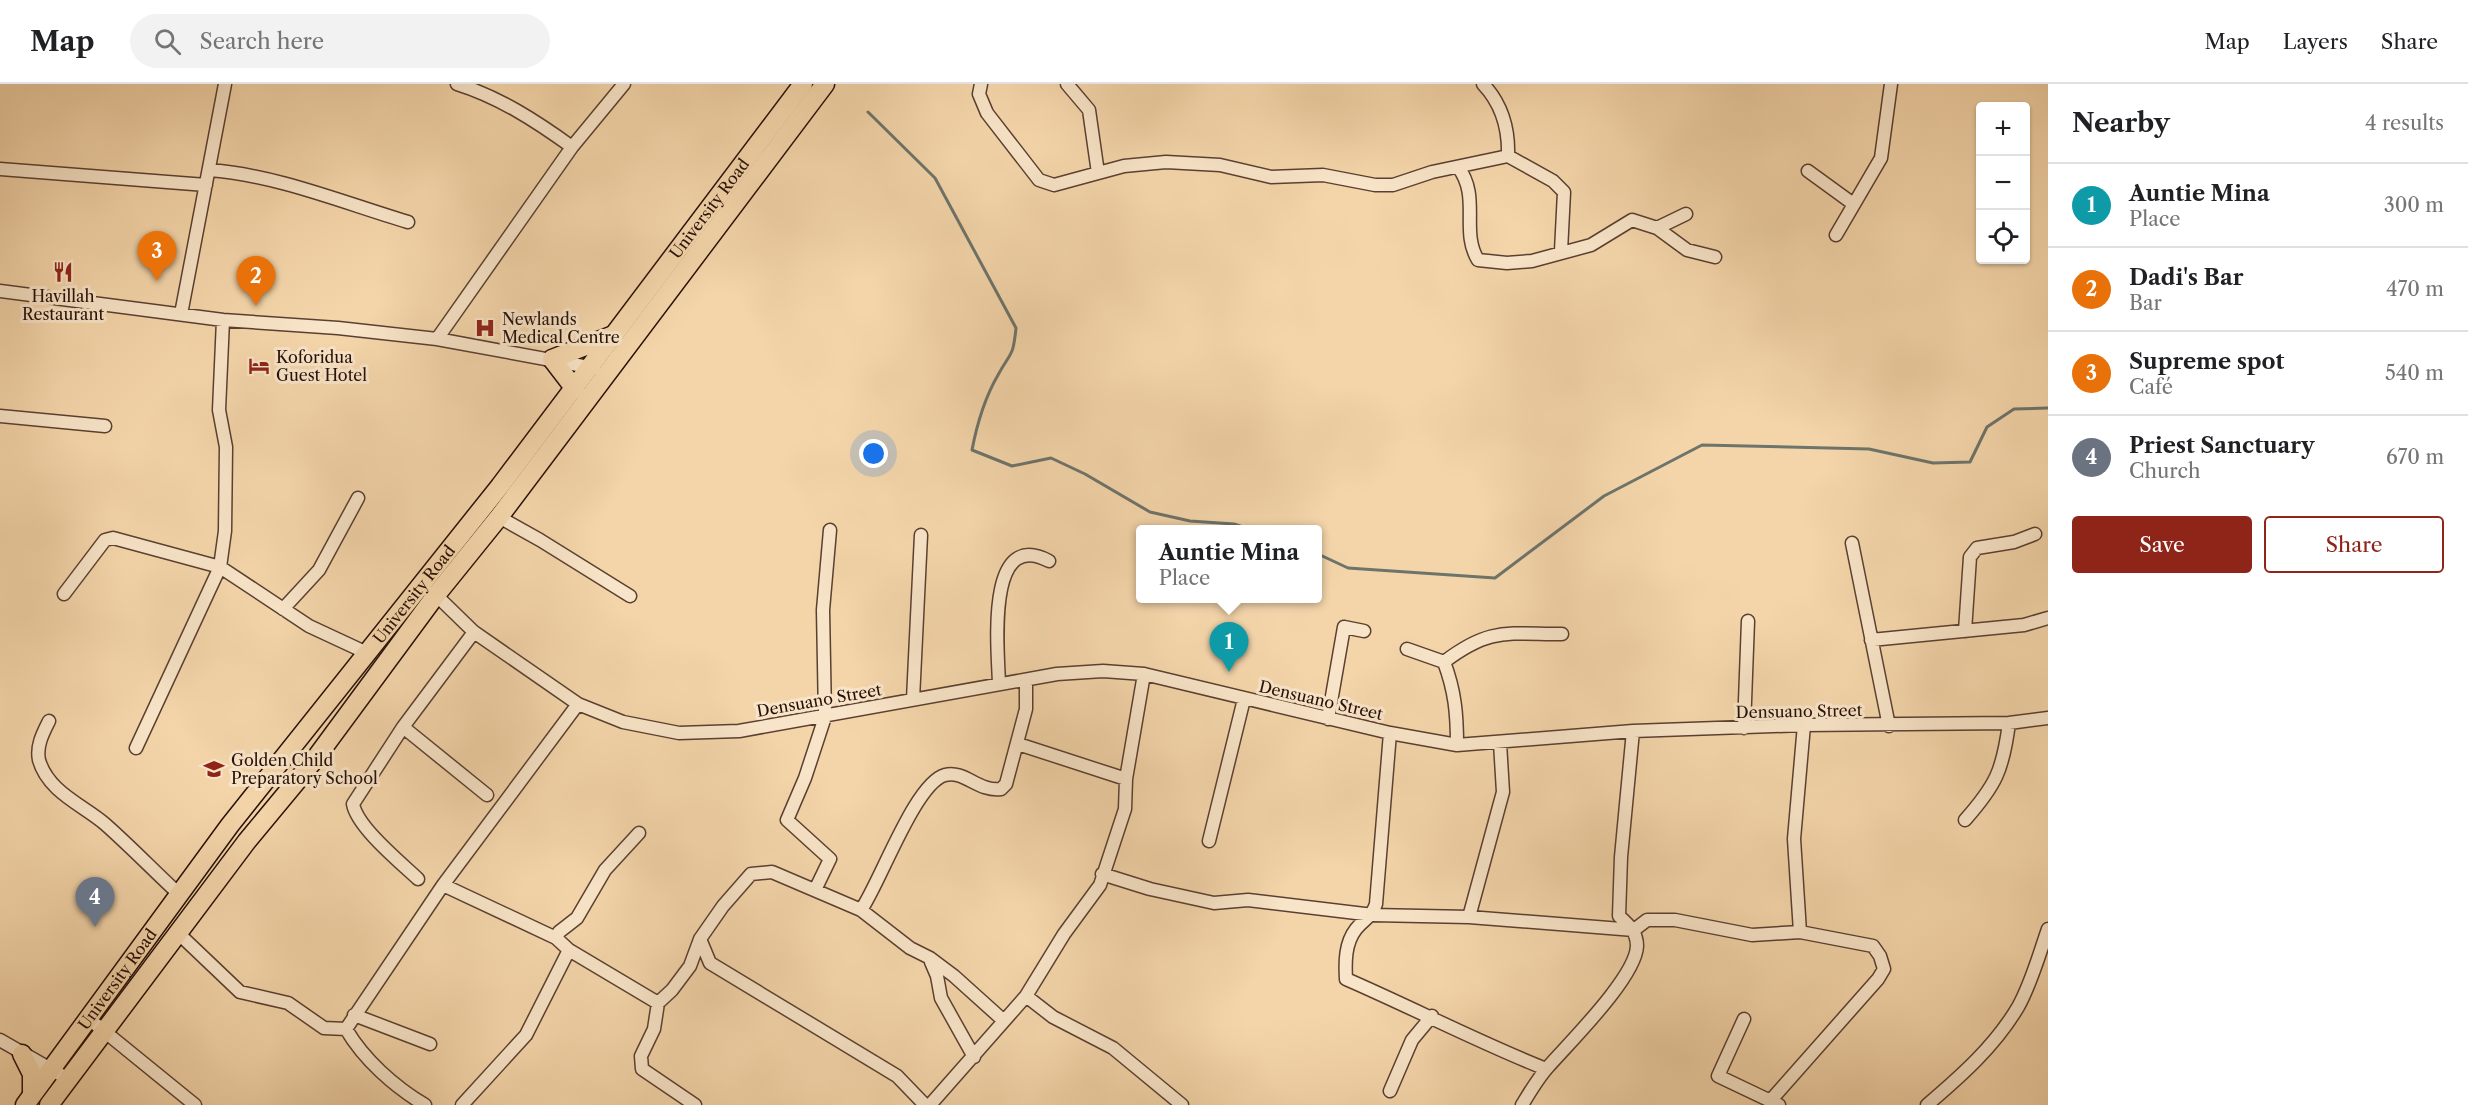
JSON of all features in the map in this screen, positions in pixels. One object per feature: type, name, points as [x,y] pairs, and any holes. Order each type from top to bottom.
[{"type":"highway","name":"University Road","points":[[49,1105],[177,932],[322,750],[428,592],[611,336],[710,211],[803,84]]},
{"type":"highway","name":"University Road","points":[[28,1100],[230,825],[366,653],[499,518],[825,84]]},
{"type":"highway","points":[[575,389],[552,359],[611,336]]},
{"type":"highway","points":[[22,1054],[32,1074],[28,1100]]},
{"type":"street","points":[[181,314],[225,84]]},
{"type":"street","points":[[457,84],[493,98],[535,120],[572,147]]},
{"type":"street","points":[[437,339],[572,147],[624,84]]},
{"type":"street","points":[[981,84],[979,94],[987,113],[1039,180],[1054,185],[1124,166],[1166,162],[1220,165],[1271,177],[1323,175],[1375,185],[1393,185],[1432,172],[1508,156],[1553,181],[1564,192],[1560,251]]},
{"type":"street","points":[[1067,84],[1089,110],[1098,173]]},
{"type":"street","points":[[1483,84],[1499,105],[1509,140],[1508,156]]},
{"type":"street","points":[[1836,235],[1852,203],[1881,158],[1891,84]]},
{"type":"street","points":[[1458,167],[1469,183],[1471,236],[1474,253],[1478,260],[1507,263],[1532,261],[1560,251],[1591,245],[1632,220],[1657,228],[1687,250],[1715,257]]},
{"type":"street","points":[[0,169],[206,185]]},
{"type":"street","points":[[209,170],[230,172],[277,183],[408,222]]},
{"type":"street","points":[[1808,171],[1852,203]]},
{"type":"street","points":[[1657,228],[1686,214]]},
{"type":"street","points":[[0,291],[223,320],[338,328],[437,339],[610,371]]},
{"type":"street","points":[[136,748],[220,567],[225,531],[226,447],[219,410],[223,320]]},
{"type":"street","points":[[0,416],[105,426]]},
{"type":"street","points":[[283,609],[319,570],[358,498]]},
{"type":"street","points":[[499,518],[540,540],[630,597]]},
{"type":"street","points":[[816,888],[830,859],[787,820],[805,778],[825,717],[822,610],[830,530]]},
{"type":"street","points":[[1965,631],[1970,557],[1977,548],[2014,542],[2035,534]]},
{"type":"street","points":[[913,699],[921,535]]},
{"type":"street","points":[[64,594],[109,538],[220,567],[309,626],[366,653]]},
{"type":"street","points":[[1852,543],[1889,726]]},
{"type":"street","points":[[999,684],[999,604],[1003,579],[1010,565],[1021,555],[1034,553],[1049,561]]},
{"type":"street","name":"Densuano Street","points":[[428,592],[474,632],[578,704],[623,722],[679,733],[739,731],[1057,674],[1091,672],[1144,674],[1390,733],[1456,745],[1633,731],[1804,725],[1889,726],[2009,723],[2048,718]]},
{"type":"street","points":[[1871,640],[2024,625],[2048,618]]},
{"type":"street","points":[[1744,728],[1748,621]]},
{"type":"street","points":[[1328,718],[1344,627],[1364,631]]},
{"type":"street","points":[[418,879],[363,823],[355,812],[353,804],[403,727],[474,632]]},
{"type":"street","points":[[1444,662],[1481,637],[1503,633],[1562,634]]},
{"type":"street","points":[[1407,649],[1444,662],[1454,687],[1457,707],[1456,745]]},
{"type":"street","points":[[930,1105],[1026,996],[1064,934],[1100,885],[1125,809],[1126,778],[1144,674]]},
{"type":"street","points":[[861,910],[871,896],[893,846],[933,782],[945,775],[960,775],[980,788],[1001,789],[1006,784],[1026,709],[1026,681]]},
{"type":"street","points":[[1209,841],[1244,699]]},
{"type":"street","points":[[346,1029],[442,885],[578,704]]},
{"type":"street","points":[[49,721],[39,742],[38,757],[42,769],[55,787],[103,823],[180,895]]},
{"type":"street","points":[[1965,820],[1992,789],[2005,756],[2009,723]]},
{"type":"street","points":[[1800,932],[1794,839],[1804,725]]},
{"type":"street","points":[[403,727],[488,795]]},
{"type":"street","points":[[1522,1105],[1546,1069],[1591,1022],[1632,964],[1637,947],[1634,930],[1619,916],[1618,889],[1633,731]]},
{"type":"street","points":[[1390,733],[1383,843],[1373,915],[1357,928],[1348,943],[1346,979],[1432,1016],[1487,1045],[1546,1069]]},
{"type":"street","points":[[1470,917],[1503,792],[1500,743]]},
{"type":"street","points":[[1018,744],[1126,778]]},
{"type":"street","points":[[556,938],[559,932],[578,918],[605,870],[639,833]]},
{"type":"street","points":[[695,1105],[642,1069],[641,1056],[654,1029],[658,1003],[690,966],[700,939],[723,906],[751,874],[772,872],[816,888],[861,910],[910,948],[930,958],[972,991],[1004,1021]]},
{"type":"street","points":[[1102,874],[1150,889],[1214,903],[1248,900],[1373,915],[1470,917],[1634,930],[1647,920],[1693,922],[1752,934],[1800,932],[1873,946],[1880,956],[1884,969],[1775,1103],[1718,1076],[1744,1019]]},
{"type":"street","points":[[442,885],[556,938],[569,950],[658,1003]]},
{"type":"street","points":[[1927,1105],[1971,1065],[2018,1006],[2048,929]]},
{"type":"street","points":[[177,932],[240,992],[297,1007],[324,1028],[346,1029]]},
{"type":"street","points":[[700,939],[710,963],[897,1076],[926,1105]]},
{"type":"street","points":[[462,1105],[526,1035],[569,950]]},
{"type":"street","points":[[930,958],[937,976],[941,998],[974,1057]]},
{"type":"street","points":[[690,966],[710,963]]},
{"type":"street","points":[[1026,996],[1053,1017],[1113,1048],[1182,1105]]},
{"type":"street","points":[[354,1015],[430,1044]]},
{"type":"street","points":[[1390,1091],[1412,1040],[1432,1016]]},
{"type":"street","points":[[88,1018],[195,1105]]},
{"type":"street","points":[[346,1029],[352,1040],[400,1091],[425,1105]]},
{"type":"street","points":[[0,1040],[68,1079]]},
{"type":"waterway","points":[[868,112],[935,178],[1016,328],[1011,354],[985,402],[972,450],[1012,466],[1051,458],[1085,474],[1150,512],[1190,521],[1237,525]]},
{"type":"waterway","points":[[1322,556],[1348,568],[1495,578],[1604,496],[1702,445],[1869,449],[1933,463],[1970,462],[1987,427],[2014,409],[2048,408]]},
{"type":"place","name":"Havillah Restaurant","points":[[63,272]]},
{"type":"place","name":"Supreme spot","points":[[157,281]]},
{"type":"place","name":"Dadi's Bar","points":[[256,306]]},
{"type":"place","name":"Newlands Medical Centre","points":[[485,328]]},
{"type":"place","name":"Koforidua Guest Hotel","points":[[259,366]]},
{"type":"place","name":"Auntie Mina","points":[[1229,672]]},
{"type":"place","name":"Golden Child Preparatory School","points":[[214,769]]},
{"type":"place","name":"Priest Sanctuary","points":[[95,927]]}]
